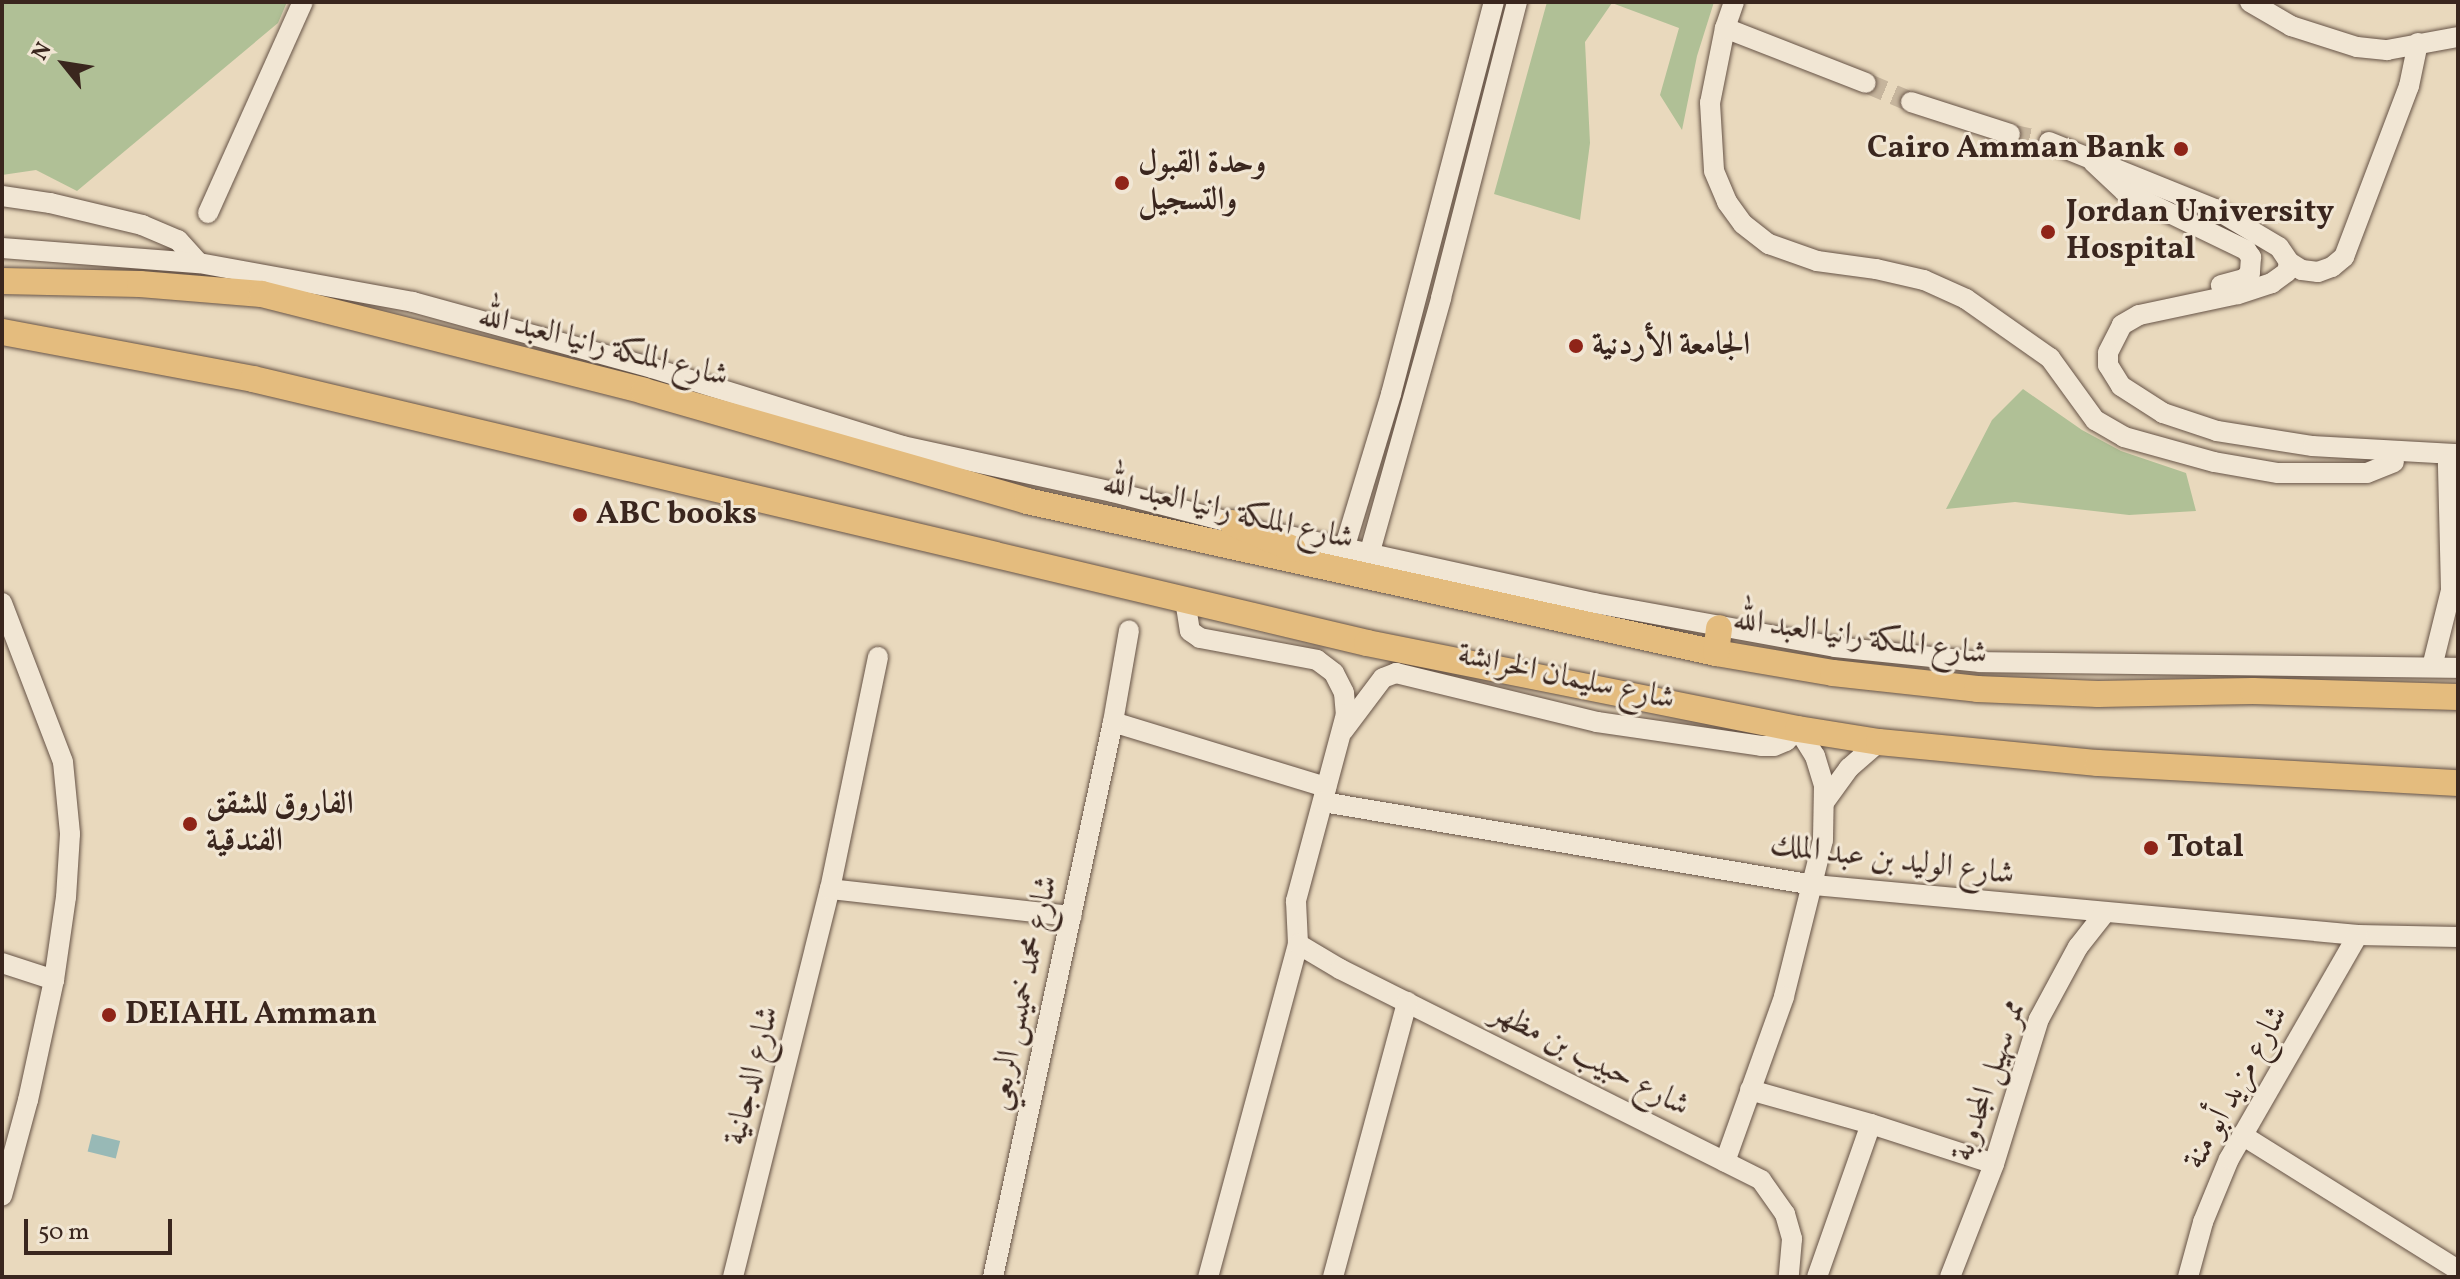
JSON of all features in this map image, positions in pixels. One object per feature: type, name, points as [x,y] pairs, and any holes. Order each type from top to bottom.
[{"type":"main road","name":"شارع الملكة رانيا العبد الله","points":[[2,281],[140,284],[262,294],[644,391],[1027,501],[1364,566],[1717,640],[1833,673],[1977,689],[2098,694],[2253,691],[2458,697]]},
{"type":"main road","points":[[2,332],[253,379],[1367,643],[1798,729],[1879,742],[2098,763],[2458,783]]},
{"type":"main road","points":[[1232,523],[1364,566]]},
{"type":"street","points":[[208,213],[303,2]]},
{"type":"street","points":[[1344,549],[1391,394],[1494,2]]},
{"type":"street","points":[[2,248],[199,263],[413,302],[652,368],[902,446],[1113,492],[1344,549],[1364,566],[1441,298],[1517,2]]},
{"type":"street","points":[[1734,2],[1725,28],[1710,103],[1714,171],[1727,202],[1743,224],[1769,244],[1817,261],[1876,269],[1924,280],[1966,299],[2050,358],[2095,420],[2124,437],[2214,462],[2278,473],[2367,473],[2394,462]]},
{"type":"street","points":[[2250,2],[2291,26],[2357,47],[2387,50],[2458,37]]},
{"type":"street","points":[[1725,28],[1866,83]]},
{"type":"street","points":[[2049,142],[2093,162],[2197,200],[2266,239],[2286,254],[2289,262],[2302,270],[2318,272],[2332,267],[2344,257],[2404,100],[2418,43]]},
{"type":"street","points":[[1911,102],[2010,134]]},
{"type":"street","points":[[2093,162],[2124,191],[2246,250],[2251,257]]},
{"type":"street","points":[[2,196],[50,203],[142,225],[178,240],[199,263]]},
{"type":"street","points":[[2266,239],[2251,257],[2250,273],[2244,279],[2133,304],[2113,316],[2100,336],[2096,351],[2096,366],[2110,393],[2156,424],[2194,438],[2279,455],[2394,462],[2455,461]]},
{"type":"street","points":[[2289,262],[2281,279],[2256,289],[2130,319],[2111,341],[2108,353],[2113,377],[2130,394],[2163,413],[2217,431],[2313,446],[2455,461]]},
{"type":"street","points":[[2432,667],[2451,590],[2455,461]]},
{"type":"street","name":"شارع سليمان الخرابشة","points":[[1185,600],[1190,631],[1200,638],[1317,660],[1334,673],[1344,693],[1343,731],[1296,901],[1298,944],[1208,1277]]},
{"type":"street","points":[[2,603],[9,638],[63,762],[68,797],[66,897],[54,980],[28,1100],[2,1196]]},
{"type":"street","name":"شارع محمد خميس الربعي","points":[[993,1277],[1113,722],[1129,630]]},
{"type":"street","points":[[1717,640],[1835,647],[1980,662],[2458,668]]},
{"type":"street","name":"شارع الدجانية","points":[[733,1277],[830,889],[878,657]]},
{"type":"street","name":"شارع سليمان الخرابشة","points":[[1343,731],[1383,678],[1396,673],[1597,722],[1761,746],[1786,741],[1798,729]]},
{"type":"street","points":[[1113,722],[1325,795]]},
{"type":"street","points":[[1725,1162],[1784,997],[1823,840],[1825,801],[1821,771],[1798,729]]},
{"type":"street","points":[[1825,801],[1849,768],[1879,742]]},
{"type":"street","name":"شارع الوليد بن عبد الملك","points":[[1325,795],[1814,885],[2358,935],[2458,937]]},
{"type":"street","points":[[830,889],[1071,916]]},
{"type":"street","name":"ممر سهيل المجدوبة","points":[[1950,1277],[1994,1164],[2039,1019],[2078,947],[2104,914]]},
{"type":"street","name":"شارع مزيد أبو منة","points":[[2188,1277],[2203,1222],[2242,1135],[2358,935]]},
{"type":"street","name":"شارع حبيب بن مظهر","points":[[1298,944],[1761,1180],[1774,1194],[1785,1214],[1792,1239],[1795,1275]]},
{"type":"street","points":[[2,963],[54,980]]},
{"type":"street","points":[[1333,1277],[1407,1002]]},
{"type":"street","points":[[1750,1090],[1871,1124],[1994,1164]]},
{"type":"street","points":[[1817,1277],[1871,1124]]},
{"type":"street","points":[[2242,1135],[2457,1274]]},
{"type":"green space","points":[[2,2],[287,2],[278,23],[77,191],[36,170],[2,175]]},
{"type":"green space","points":[[1547,2],[1714,2],[1697,56],[1682,130],[1660,95],[1679,28],[1612,3],[1585,42],[1590,143],[1580,220],[1494,194]]},
{"type":"green space","points":[[2023,389],[2082,430],[2121,451],[2186,473],[2196,511],[2129,515],[2015,502],[1946,509],[1992,420]]},
{"type":"water","points":[[92,1134],[120,1141],[116,1158],[88,1151]]},
{"type":"tunnel","points":[[1866,83],[1911,102]]},
{"type":"tunnel","points":[[2010,134],[2049,142]]},
{"type":"place","name":"Cairo Amman Bank","points":[[2181,149]]},
{"type":"place","name":"وحدة القبول والتسجيل","points":[[1122,183]]},
{"type":"place","name":"Jordan University Hospital","points":[[2048,232]]},
{"type":"place","name":"الجامعة الأردنية","points":[[1576,346]]},
{"type":"place","name":"ABC books","points":[[580,515]]},
{"type":"place","name":"الفاروق للشقق الفندقية","points":[[190,824]]},
{"type":"place","name":"Total","points":[[2151,848]]},
{"type":"place","name":"DEIAHL Amman","points":[[109,1015]]}]
